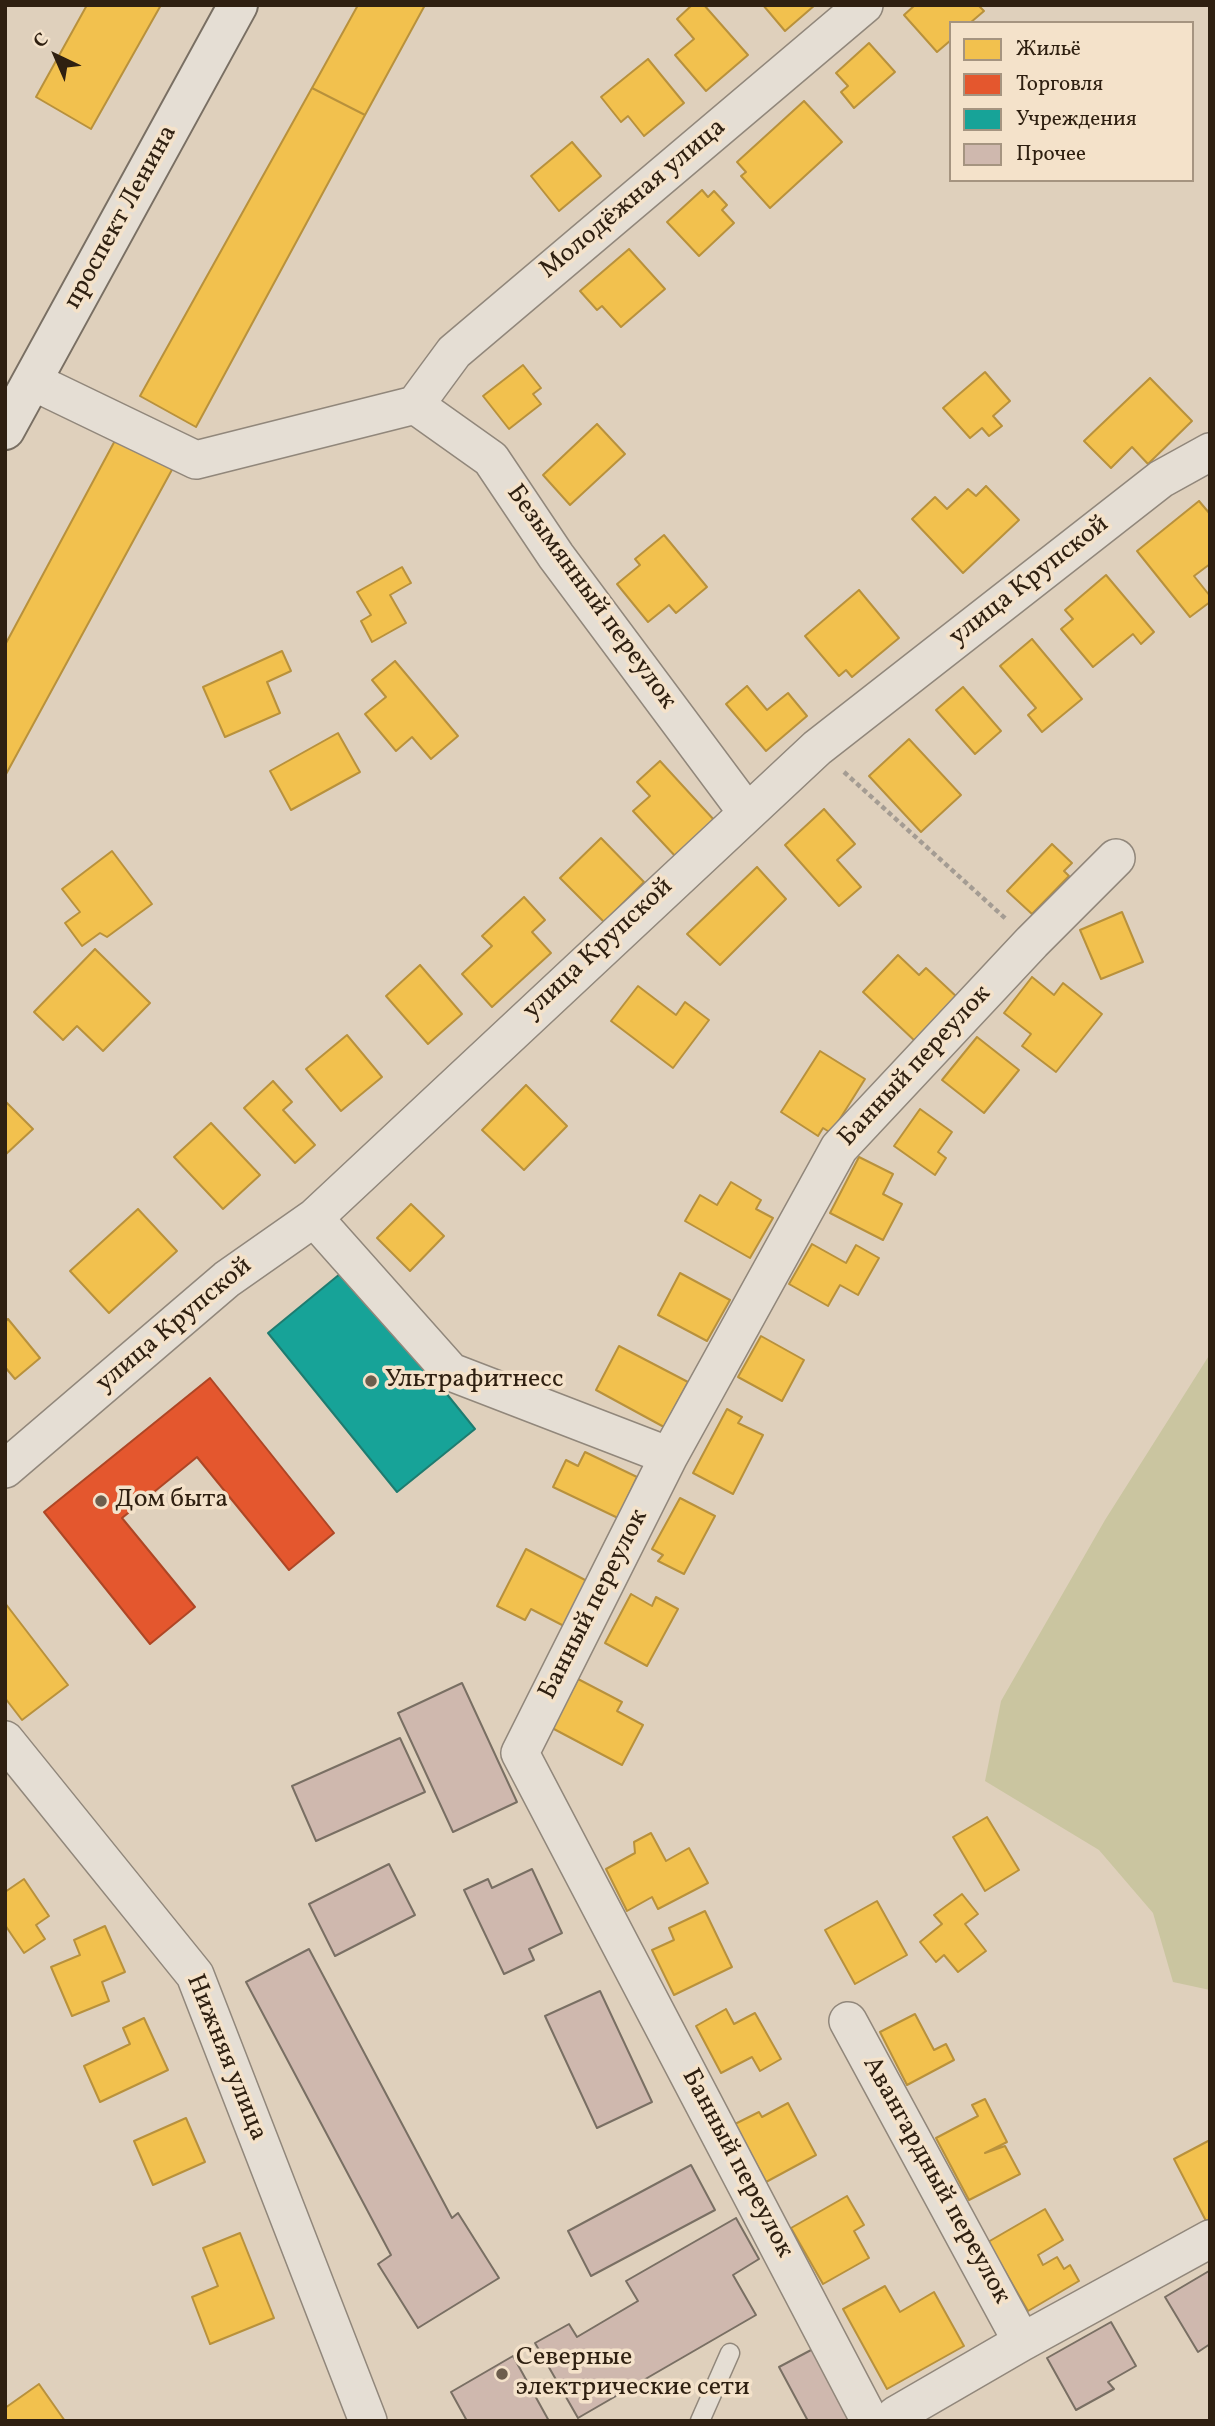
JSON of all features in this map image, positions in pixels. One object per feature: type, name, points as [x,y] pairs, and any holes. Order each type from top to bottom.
[{"type":"main road","name":"проспект Ленина","points":[[5,430],[238,5]]},
{"type":"street","name":"Молодёжная улица","points":[[415,405],[454,352],[864,5]]},
{"type":"street","points":[[32,381],[196,460],[415,405]]},
{"type":"street","name":"Безымянный переулок","points":[[415,405],[491,459],[556,556],[746,811]]},
{"type":"street","name":"улица Крупской","points":[[5,1469],[228,1279],[314,1219],[746,811],[817,748],[1161,479],[1210,452]]},
{"type":"street","name":"Банный переулок","points":[[870,2421],[520,1753],[670,1456],[839,1148],[1032,942],[1116,858]]},
{"type":"street","points":[[314,1219],[451,1372],[670,1456]]},
{"type":"street","name":"Нижняя улица","points":[[5,1740],[195,1975],[368,2421]]},
{"type":"street","name":"Авангардный переулок","points":[[848,2021],[1022,2342]]},
{"type":"street","points":[[895,2421],[896,2415],[1022,2342],[1210,2239]]},
{"type":"lane","points":[[700,2421],[730,2353]]},
{"type":"path","points":[[817,748],[1032,942]]},
{"type":"shaded area","points":[[1210,1354],[1210,1990],[1173,1982],[1153,1913],[1099,1850],[985,1781],[1001,1701],[1105,1520]]},
{"type":"building: Жильё","points":[[87,5],[161,5],[91,129],[36,97]]},
{"type":"building: Жильё","points":[[358,5],[425,5],[365,115],[312,88]]},
{"type":"building: Жильё","points":[[692,5],[704,5],[748,55],[706,91],[675,55],[694,39],[677,19]]},
{"type":"building: Жильё","points":[[763,5],[815,5],[785,31]]},
{"type":"building: Жильё","points":[[915,5],[978,5],[984,11],[972,21],[949,21],[949,42],[937,52],[904,15]]},
{"type":"building: Жильё","points":[[869,43],[895,72],[854,108],[841,92],[848,86],[836,73]]},
{"type":"building: Жильё","points":[[648,59],[684,103],[644,136],[628,116],[621,122],[601,97]]},
{"type":"building: Жильё","points":[[312,88],[365,115],[196,427],[140,396]]},
{"type":"building: Жильё","points":[[804,101],[842,142],[770,208],[741,176],[746,172],[737,162]]},
{"type":"building: Жильё","points":[[572,142],[601,176],[559,211],[531,176]]},
{"type":"building: Жильё","points":[[702,190],[708,197],[714,191],[727,205],[722,210],[734,223],[699,256],[667,222]]},
{"type":"building: Жильё","points":[[629,249],[665,289],[621,327],[602,306],[597,310],[580,291]]},
{"type":"building: Жильё","points":[[523,365],[541,388],[533,394],[541,404],[509,429],[483,396]]},
{"type":"building: Жильё","points":[[985,372],[1010,401],[993,416],[1002,426],[989,436],[982,428],[970,438],[943,408]]},
{"type":"building: Жильё","points":[[1150,378],[1192,421],[1148,464],[1132,447],[1111,468],[1084,441]]},
{"type":"building: Жильё","points":[[597,424],[625,454],[570,505],[543,475]]},
{"type":"building: Жильё","points":[[118,435],[174,466],[5,776],[5,645]]},
{"type":"building: Жильё","points":[[986,486],[1019,520],[963,573],[912,519],[935,497],[947,509],[968,489],[976,496]]},
{"type":"building: Жильё","points":[[1199,501],[1210,514],[1210,564],[1194,576],[1210,596],[1210,602],[1190,617],[1137,551]]},
{"type":"building: Жильё","points":[[664,535],[707,587],[676,613],[669,605],[648,622],[617,584],[640,565],[635,559]]},
{"type":"building: Жильё","points":[[402,567],[411,583],[390,595],[406,623],[372,642],[361,621],[371,615],[357,592]]},
{"type":"building: Жильё","points":[[1106,575],[1154,632],[1141,644],[1133,634],[1093,667],[1061,629],[1073,619],[1065,610]]},
{"type":"building: Жильё","points":[[859,590],[899,638],[852,677],[846,670],[839,676],[805,636]]},
{"type":"building: Жильё","points":[[1032,639],[1082,699],[1042,732],[1028,715],[1036,708],[1000,666]]},
{"type":"building: Жильё","points":[[282,651],[291,671],[267,682],[280,713],[225,737],[203,687]]},
{"type":"building: Жильё","points":[[395,661],[458,736],[431,759],[412,737],[396,751],[365,714],[386,697],[372,680]]},
{"type":"building: Жильё","points":[[747,686],[767,710],[788,693],[807,716],[766,751],[726,704]]},
{"type":"building: Жильё","points":[[963,687],[1001,731],[975,754],[936,710]]},
{"type":"building: Жильё","points":[[338,733],[360,772],[291,810],[270,771]]},
{"type":"building: Жильё","points":[[909,739],[961,795],[921,832],[869,776]]},
{"type":"building: Жильё","points":[[660,761],[715,821],[676,857],[633,811],[650,796],[637,782]]},
{"type":"building: Жильё","points":[[824,809],[855,844],[837,860],[861,887],[839,906],[785,845]]},
{"type":"building: Жильё","points":[[601,838],[644,882],[604,922],[560,878]]},
{"type":"building: Жильё","points":[[1052,844],[1072,863],[1064,871],[1069,876],[1032,914],[1007,891]]},
{"type":"building: Жильё","points":[[112,851],[152,904],[107,937],[100,933],[82,946],[65,923],[80,912],[62,889]]},
{"type":"building: Жильё","points":[[757,867],[786,899],[720,965],[687,934]]},
{"type":"building: Жильё","points":[[524,897],[545,920],[532,932],[551,953],[492,1007],[462,974],[492,946],[482,936]]},
{"type":"building: Жильё","points":[[1122,912],[1143,962],[1101,979],[1080,930]]},
{"type":"building: Жильё","points":[[95,949],[150,1003],[103,1051],[77,1026],[63,1040],[34,1012]]},
{"type":"building: Жильё","points":[[898,955],[919,975],[926,968],[958,998],[916,1042],[863,992]]},
{"type":"building: Жильё","points":[[420,965],[462,1014],[428,1044],[386,996]]},
{"type":"building: Жильё","points":[[1032,977],[1054,995],[1063,983],[1102,1014],[1056,1072],[1022,1046],[1031,1034],[1004,1013]]},
{"type":"building: Жильё","points":[[638,986],[676,1015],[685,1002],[709,1020],[673,1068],[611,1021]]},
{"type":"building: Жильё","points":[[347,1035],[382,1077],[341,1111],[306,1069]]},
{"type":"building: Жильё","points":[[977,1037],[1019,1070],[984,1113],[942,1080]]},
{"type":"building: Жильё","points":[[820,1051],[865,1079],[831,1133],[823,1128],[818,1136],[781,1112]]},
{"type":"building: Жильё","points":[[273,1081],[292,1102],[283,1110],[315,1145],[295,1163],[244,1108]]},
{"type":"building: Жильё","points":[[526,1085],[567,1126],[524,1170],[482,1130]]},
{"type":"building: Жильё","points":[[5,1101],[33,1129],[5,1155]]},
{"type":"building: Жильё","points":[[920,1109],[952,1132],[938,1152],[946,1158],[935,1175],[894,1146]]},
{"type":"building: Жильё","points":[[211,1123],[260,1175],[223,1209],[174,1157]]},
{"type":"building: Жильё","points":[[859,1157],[893,1174],[883,1194],[902,1204],[883,1240],[830,1213]]},
{"type":"building: Жильё","points":[[731,1182],[761,1200],[756,1209],[773,1218],[750,1258],[685,1221],[700,1195],[717,1205]]},
{"type":"building: Жильё","points":[[411,1204],[444,1236],[410,1271],[377,1238]]},
{"type":"building: Жильё","points":[[138,1209],[177,1251],[109,1313],[70,1271]]},
{"type":"building: Жильё","points":[[812,1244],[846,1263],[856,1245],[879,1258],[858,1295],[840,1285],[828,1306],[789,1284]]},
{"type":"building: Жильё","points":[[680,1273],[730,1300],[707,1341],[658,1315]]},
{"type":"building: Жильё","points":[[8,1319],[40,1358],[15,1379],[5,1367],[5,1322]]},
{"type":"building: Жильё","points":[[761,1336],[804,1360],[782,1401],[738,1377]]},
{"type":"building: Жильё","points":[[619,1346],[688,1382],[664,1427],[596,1390]]},
{"type":"building: Жильё","points":[[727,1409],[742,1417],[738,1423],[763,1435],[733,1494],[693,1473]]},
{"type":"building: Жильё","points":[[585,1452],[637,1477],[618,1518],[553,1487],[566,1460],[578,1466]]},
{"type":"building: Жильё","points":[[680,1498],[715,1516],[684,1574],[658,1561],[663,1555],[652,1549]]},
{"type":"building: Жильё","points":[[526,1549],[587,1581],[564,1626],[531,1609],[525,1620],[497,1606]]},
{"type":"building: Жильё","points":[[631,1594],[652,1606],[656,1597],[678,1609],[647,1666],[605,1643]]},
{"type":"building: Жильё","points":[[5,1603],[68,1685],[22,1720],[5,1698]]},
{"type":"building: Жильё","points":[[578,1679],[622,1702],[617,1711],[643,1725],[622,1765],[552,1728]]},
{"type":"building: Жильё","points":[[987,1817],[1019,1870],[985,1891],[953,1837]]},
{"type":"building: Жильё","points":[[651,1833],[666,1861],[689,1848],[708,1883],[658,1909],[652,1897],[627,1911],[606,1869],[635,1853],[634,1842]]},
{"type":"building: Жильё","points":[[24,1879],[49,1916],[36,1925],[45,1939],[24,1953],[5,1925],[5,1892]]},
{"type":"building: Жильё","points":[[962,1894],[978,1914],[965,1924],[986,1951],[958,1972],[944,1955],[936,1962],[920,1942],[942,1924],[934,1915]]},
{"type":"building: Жильё","points":[[877,1901],[907,1955],[855,1984],[825,1930]]},
{"type":"building: Жильё","points":[[705,1911],[732,1967],[674,1995],[652,1950],[674,1940],[669,1928]]},
{"type":"building: Жильё","points":[[105,1926],[125,1972],[102,1982],[109,2001],[72,2016],[51,1967],[80,1955],[74,1940]]},
{"type":"building: Жильё","points":[[726,2009],[734,2024],[755,2013],[781,2059],[760,2071],[752,2057],[721,2073],[696,2026]]},
{"type":"building: Жильё","points":[[915,2014],[934,2050],[946,2044],[954,2060],[907,2085],[880,2032]]},
{"type":"building: Жильё","points":[[144,2018],[168,2070],[100,2102],[84,2066],[130,2044],[123,2028]]},
{"type":"building: Жильё","points":[[985,2099],[1007,2142],[985,2153],[1005,2146],[1020,2174],[969,2200],[936,2138],[978,2116],[972,2105]]},
{"type":"building: Жильё","points":[[788,2103],[816,2155],[766,2182],[735,2124],[759,2112],[762,2117]]},
{"type":"building: Жильё","points":[[186,2118],[205,2162],[153,2185],[134,2141]]},
{"type":"building: Жильё","points":[[1210,2140],[1210,2219],[1206,2221],[1174,2159]]},
{"type":"building: Жильё","points":[[847,2196],[864,2225],[854,2231],[869,2258],[823,2284],[791,2228]]},
{"type":"building: Жильё","points":[[1045,2209],[1063,2240],[1038,2255],[1043,2265],[1057,2257],[1064,2269],[1070,2265],[1079,2281],[1028,2311],[988,2242]]},
{"type":"building: Жильё","points":[[240,2233],[274,2318],[210,2344],[192,2297],[218,2286],[203,2248]]},
{"type":"building: Жильё","points":[[885,2286],[900,2312],[934,2292],[964,2346],[887,2389],[843,2309]]},
{"type":"building: Жильё","points":[[39,2384],[65,2421],[5,2421],[5,2408]]},
{"type":"building: Торговля","name":"Дом быта","points":[[210,1378],[334,1533],[289,1570],[197,1457],[122,1518],[195,1607],[150,1644],[44,1512]]},
{"type":"building: Учреждения","name":"Ультрафитнесс","points":[[346,1269],[475,1429],[397,1492],[268,1333]]},
{"type":"building: Прочее","points":[[462,1683],[517,1802],[453,1832],[398,1713]]},
{"type":"building: Прочее","points":[[400,1738],[425,1792],[316,1841],[292,1786]]},
{"type":"building: Прочее","points":[[389,1864],[415,1915],[335,1956],[309,1904]]},
{"type":"building: Прочее","points":[[532,1869],[562,1933],[529,1949],[534,1960],[504,1974],[464,1890],[488,1879],[492,1888]]},
{"type":"building: Прочее","points":[[309,1949],[452,2218],[458,2213],[499,2278],[418,2328],[378,2264],[391,2255],[246,1982]]},
{"type":"building: Прочее","points":[[600,1991],[652,2102],[597,2128],[545,2016]]},
{"type":"building: Прочее","points":[[691,2165],[715,2210],[591,2276],[568,2231]]},
{"type":"building: Прочее","points":[[736,2218],[759,2259],[733,2275],[756,2315],[578,2418],[535,2343],[569,2324],[577,2337],[638,2301],[626,2281]]},
{"type":"building: Прочее","points":[[1209,2271],[1210,2344],[1198,2352],[1165,2297]]},
{"type":"building: Прочее","points":[[1111,2322],[1136,2366],[1108,2382],[1114,2389],[1076,2410],[1047,2358]]},
{"type":"building: Прочее","points":[[813,2349],[852,2421],[808,2421],[779,2367]]},
{"type":"building: Прочее","name":"Северные электрические сети","points":[[513,2356],[549,2421],[467,2421],[451,2392]]},
{"type":"place","name":"Ультрафитнесс","points":[[371,1381]]},
{"type":"place","name":"Дом быта","points":[[101,1501]]},
{"type":"place","name":"Северные электрические сети","points":[[502,2374]]}]
